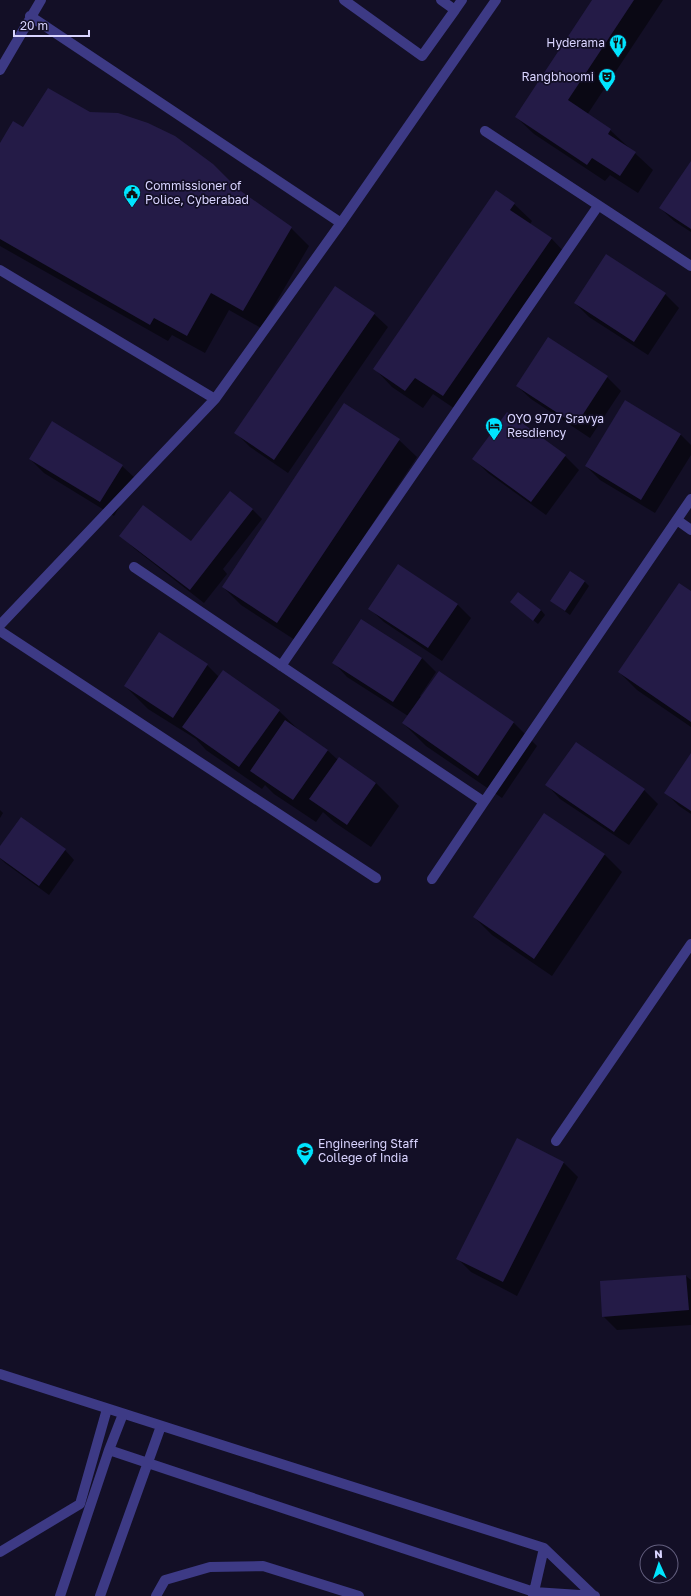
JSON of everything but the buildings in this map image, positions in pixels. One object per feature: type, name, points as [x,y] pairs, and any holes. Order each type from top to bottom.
[{"type":"street","points":[[0,70],[30,16],[41,0]]},
{"type":"street","points":[[344,0],[422,56],[462,0]]},
{"type":"street","points":[[441,0],[455,10]]},
{"type":"street","points":[[0,625],[215,398],[341,223],[496,0]]},
{"type":"street","points":[[30,16],[341,223]]},
{"type":"street","points":[[485,131],[691,266]]},
{"type":"street","points":[[281,666],[598,206]]},
{"type":"street","points":[[0,270],[215,398]]},
{"type":"street","points":[[432,880],[691,500]]},
{"type":"street","points":[[677,520],[691,530]]},
{"type":"street","points":[[134,567],[484,802]]},
{"type":"street","points":[[0,631],[376,878]]},
{"type":"street","points":[[556,1141],[691,944]]},
{"type":"street","points":[[0,1374],[544,1548],[594,1596]]},
{"type":"street","points":[[0,1552],[80,1504],[107,1409]]},
{"type":"street","points":[[60,1596],[123,1414]]},
{"type":"street","points":[[100,1596],[161,1426]]},
{"type":"street","points":[[110,1450],[534,1594],[594,1596]]},
{"type":"street","points":[[534,1594],[544,1548]]},
{"type":"street","points":[[156,1596],[165,1580],[210,1567],[263,1566],[359,1596]]},
{"type":"place","name":"Hyderama","points":[[618,58]]},
{"type":"place","name":"Rangbhoomi","points":[[607,92]]},
{"type":"place","name":"Commissioner of Police, Cyberabad","points":[[132,208]]},
{"type":"place","name":"OYO 9707 Sravya Resdiency","points":[[494,441]]},
{"type":"place","name":"Engineering Staff College of India","points":[[305,1166]]}]
